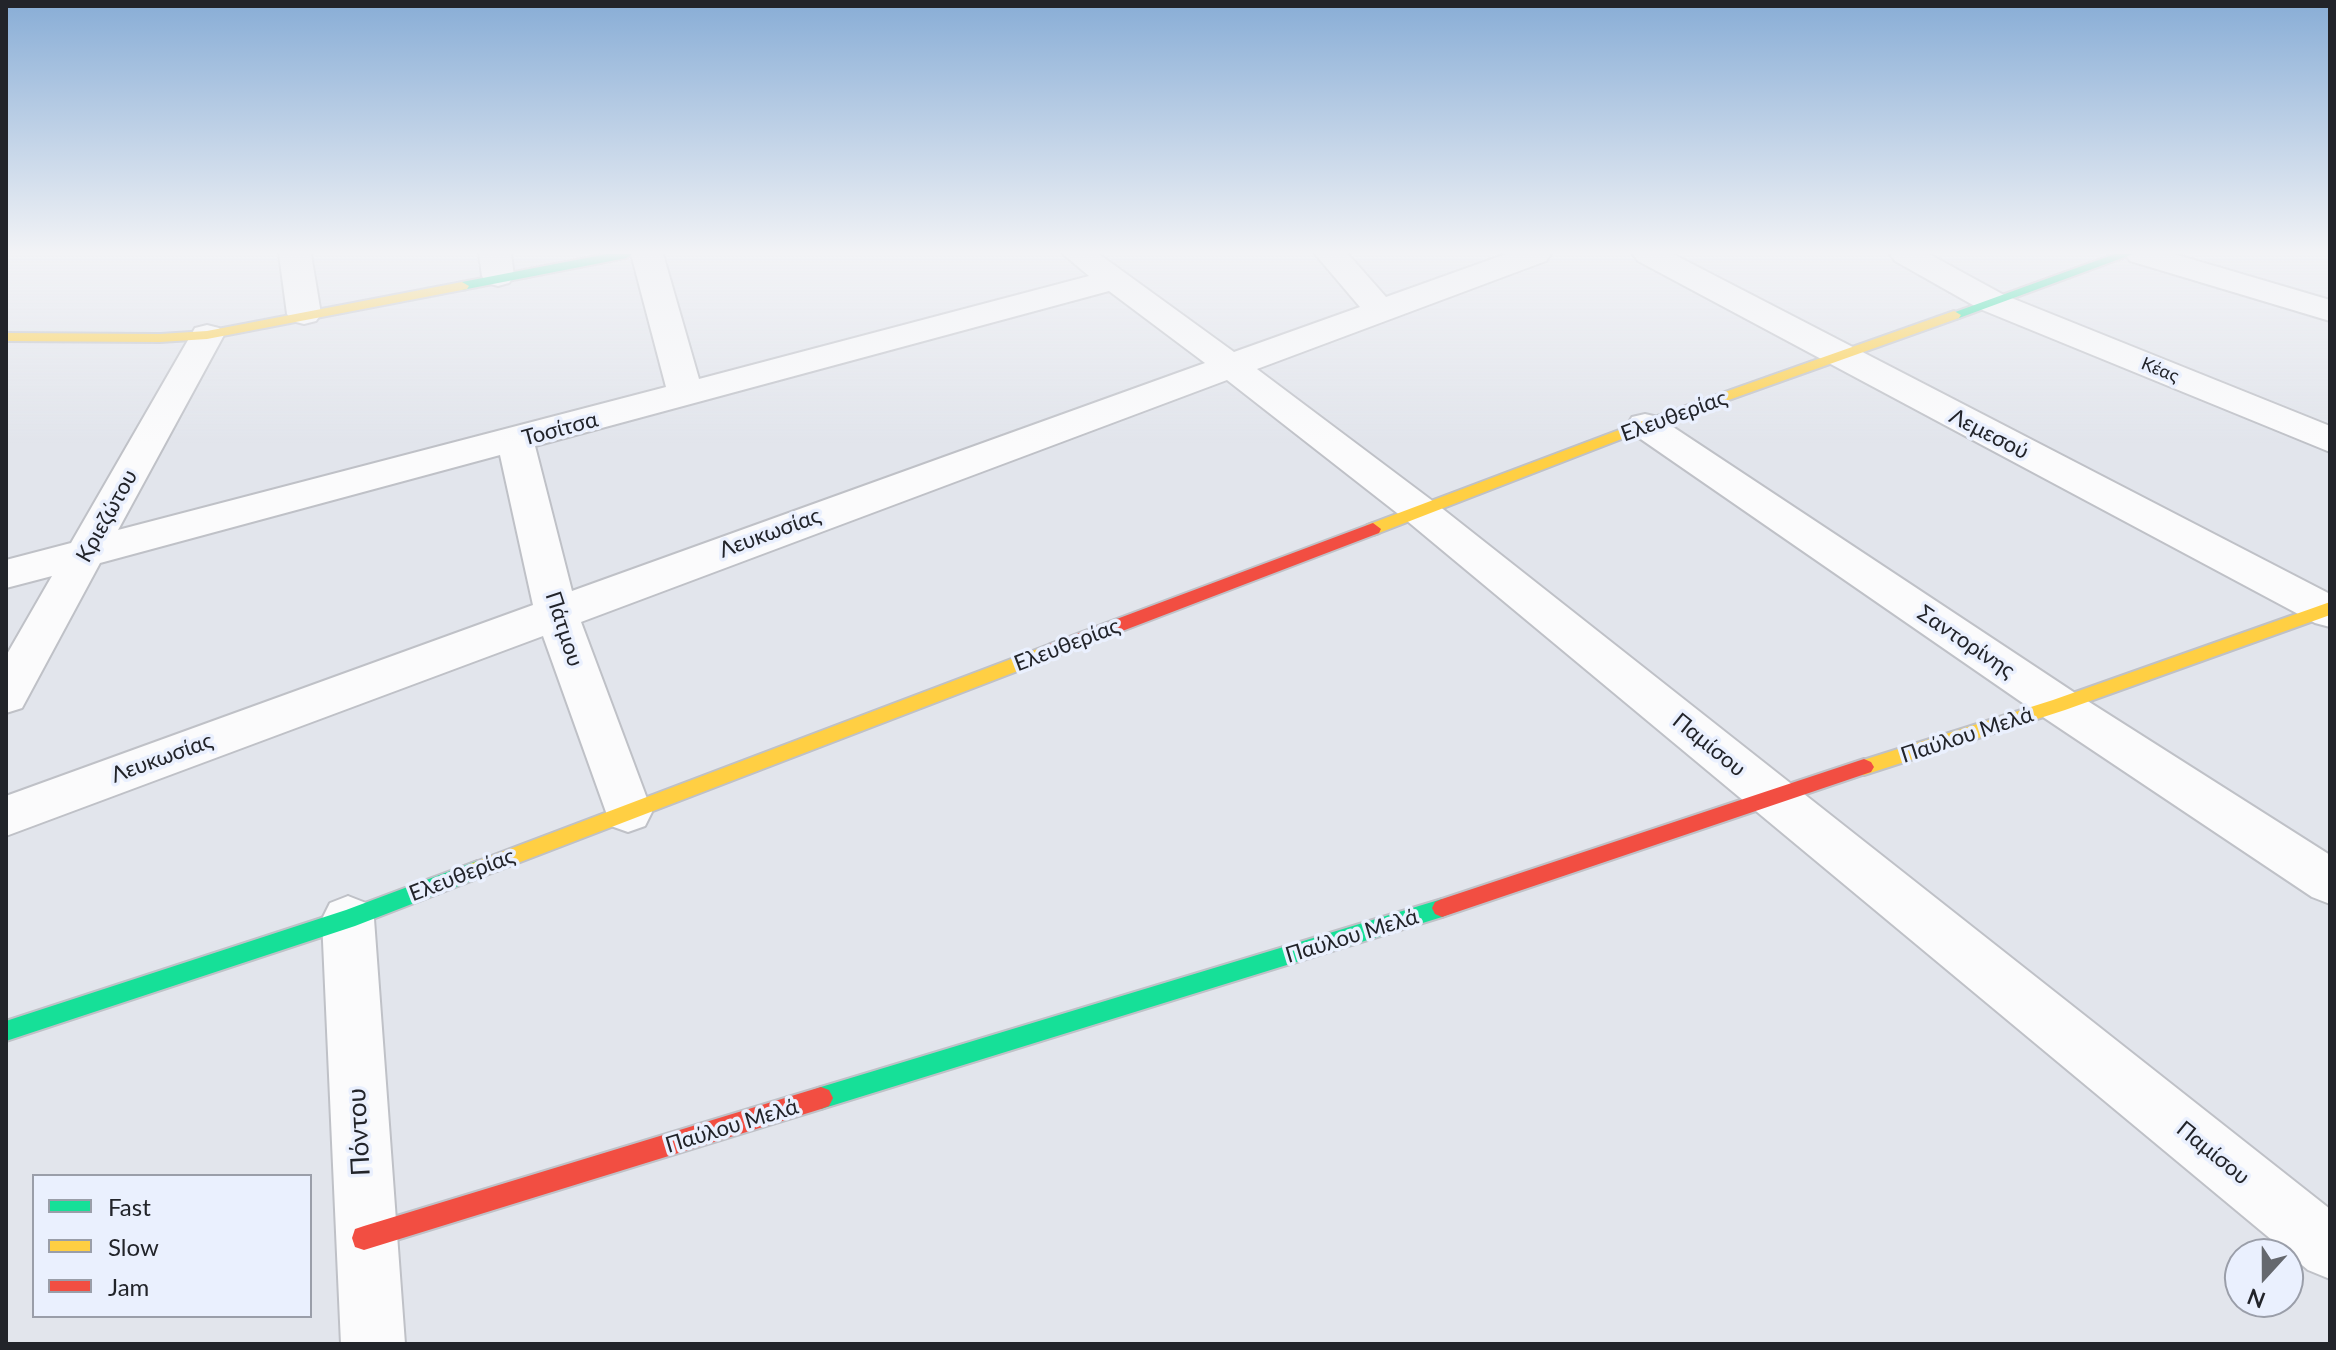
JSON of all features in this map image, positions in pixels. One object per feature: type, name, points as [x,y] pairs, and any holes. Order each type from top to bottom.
[{"type":"street","points":[[6,337],[160,338],[207,335],[290,317]]},
{"type":"street","points":[[664,317],[686,396]]},
{"type":"street","name":"Τοσίτσα","points":[[6,574],[686,396],[937,317]]},
{"type":"street","name":"Παμίσου","points":[[1165,317],[1420,511],[2330,1248]]},
{"type":"street","name":"Λευκωσίας","points":[[6,816],[1364,317]]},
{"type":"street","name":"Λεμεσού","points":[[1766,317],[2329,610]]},
{"type":"street","name":"Ελευθερίας","points":[[6,1031],[348,919],[1645,425],[1951,317]]},
{"type":"street","name":"Κέας","points":[[2029,317],[2330,440]]},
{"type":"street","name":"Κριεζώτου","points":[[6,696],[207,335]]},
{"type":"street","name":"Σαντορίνης","points":[[1645,425],[2059,705],[2330,882]]},
{"type":"street","name":"Πάτμου","points":[[515,441],[556,612],[628,812]]},
{"type":"street","name":"Παύλου Μελά","points":[[364,1238],[1492,893],[1772,796],[2059,705],[2329,610]]},
{"type":"street","name":"Πόντου","points":[[348,919],[364,1238],[373,1344]]},
{"type":"traffic: fast","points":[[6,1031],[348,919],[477,870]]},
{"type":"traffic: fast","points":[[821,1098],[1442,908]]},
{"type":"traffic: slow","points":[[6,337],[160,338],[207,335],[301,317]]},
{"type":"traffic: slow","points":[[1373,529],[1645,425],[1948,317]]},
{"type":"traffic: slow","points":[[1864,767],[2059,705],[2330,608]]},
{"type":"traffic: slow","points":[[477,870],[1056,649]]},
{"type":"traffic: jam","points":[[1056,649],[1373,529]]},
{"type":"traffic: jam","points":[[1442,908],[1864,767]]},
{"type":"traffic: jam","points":[[364,1238],[821,1098]]}]
